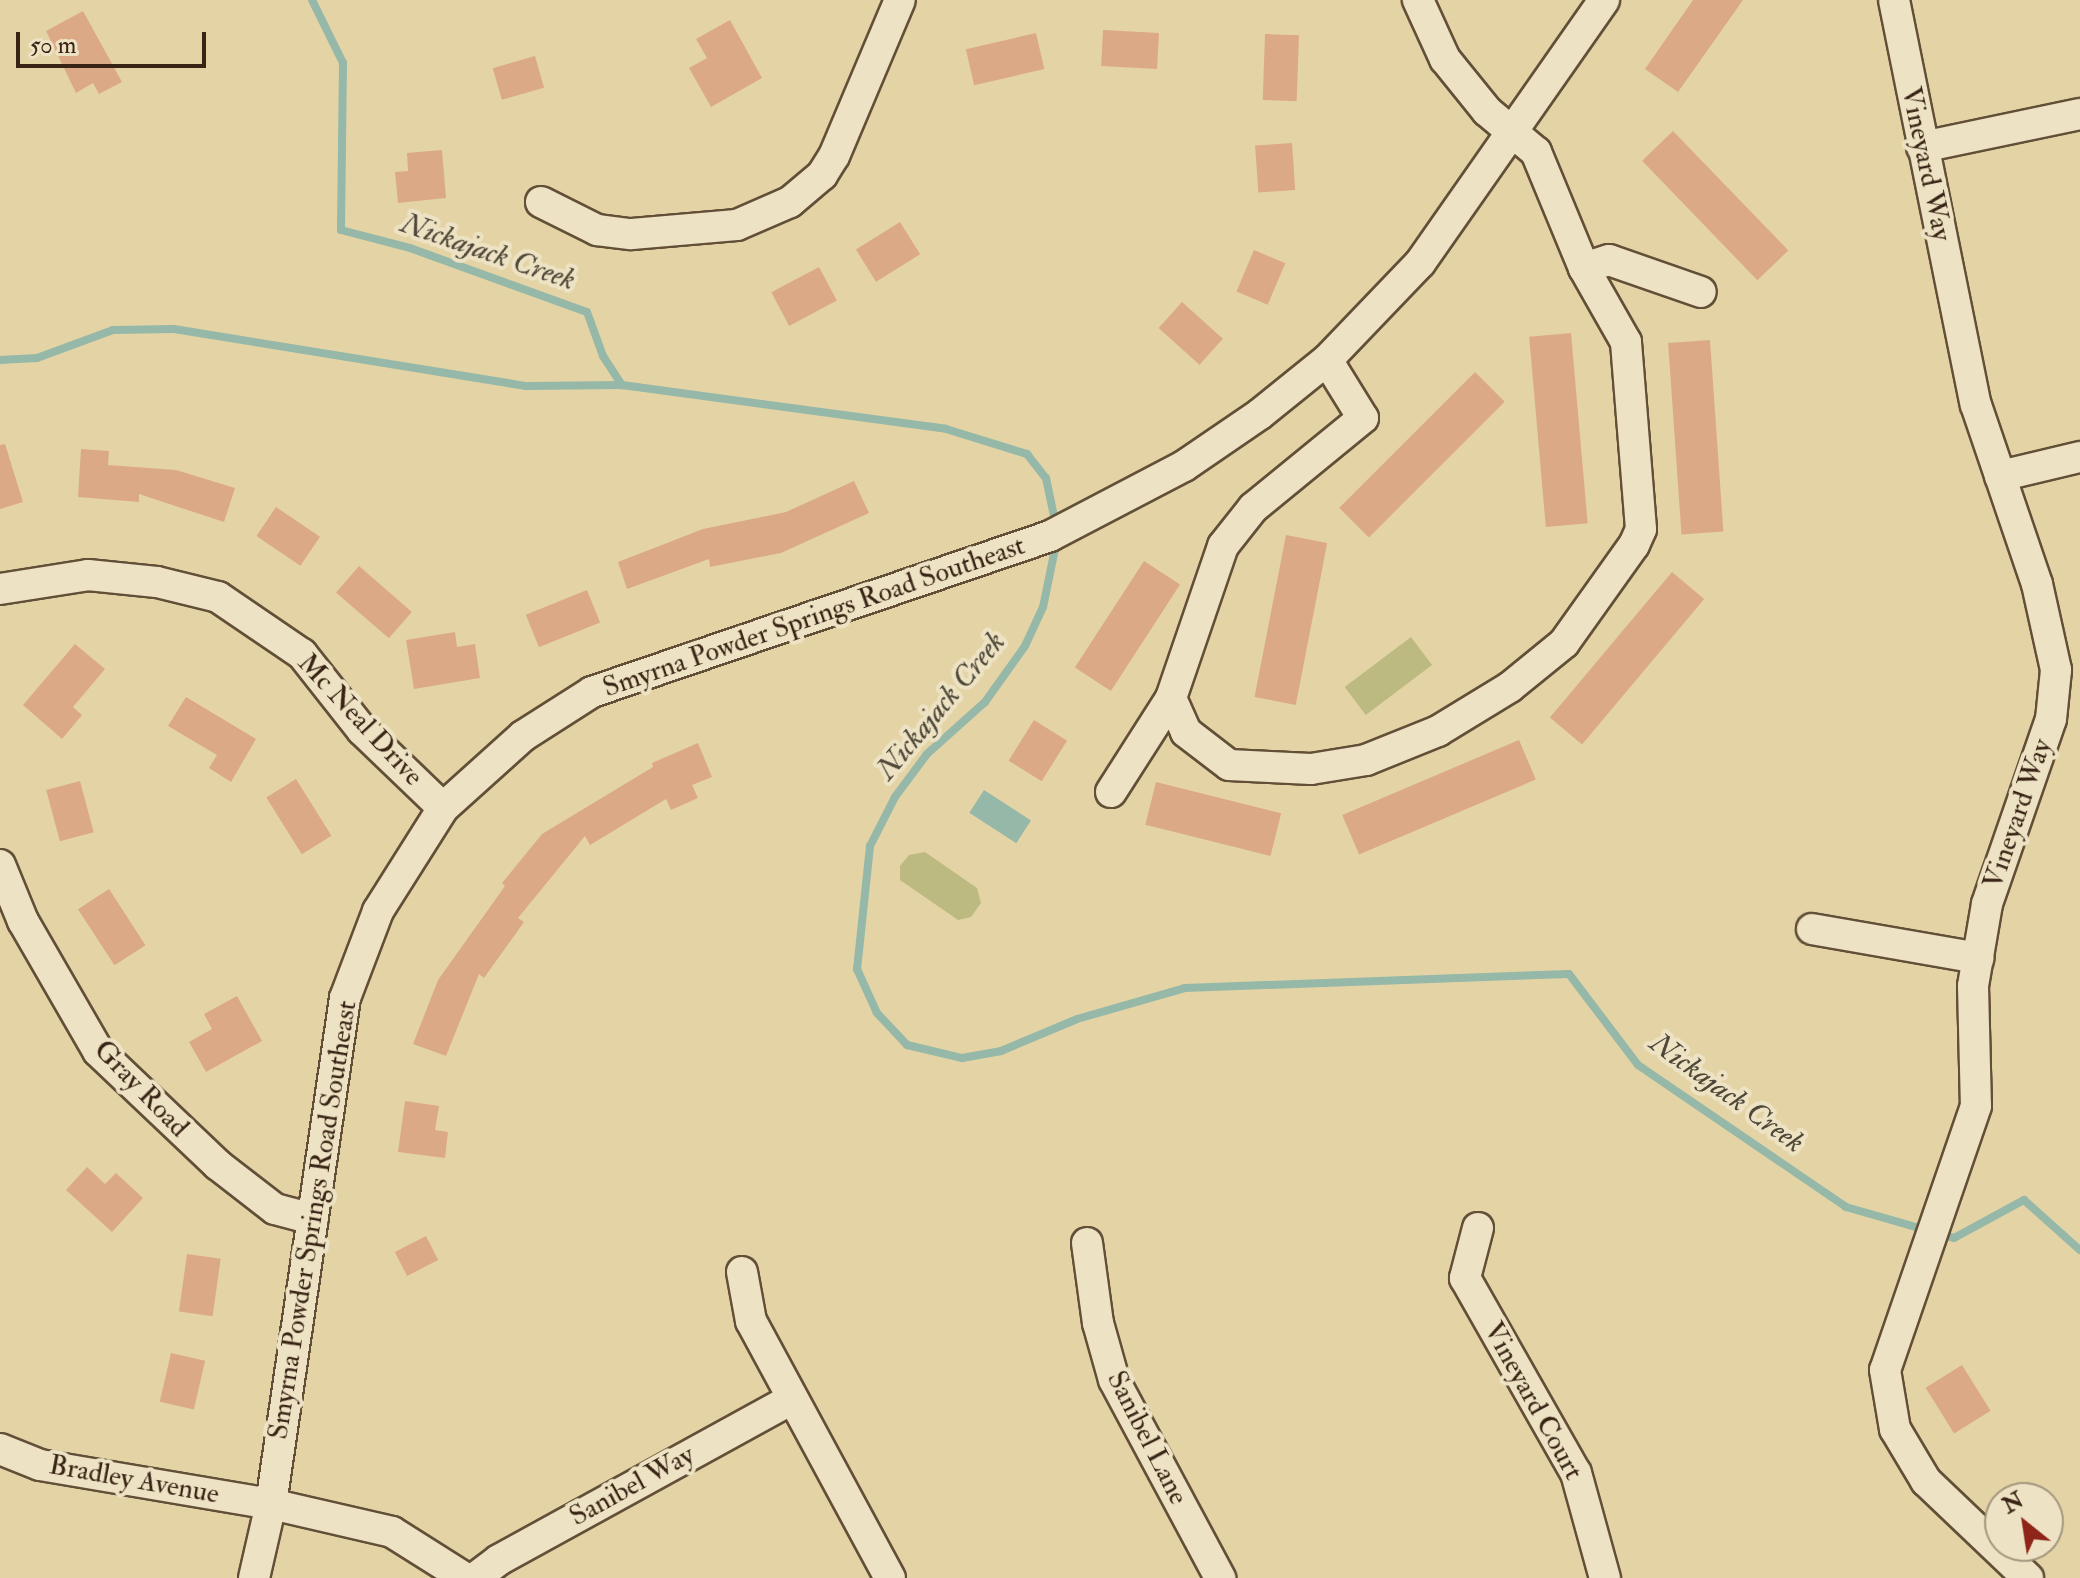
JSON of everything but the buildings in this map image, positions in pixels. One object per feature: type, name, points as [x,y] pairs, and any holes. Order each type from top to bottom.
[{"type":"street","points":[[541,202],[597,230],[632,234],[737,225],[790,202],[814,183],[834,156],[900,0]]},
{"type":"street","points":[[1171,698],[1186,732],[1229,765],[1311,769],[1366,760],[1438,731],[1510,687],[1564,643],[1634,545],[1641,529],[1626,342],[1584,268],[1536,152],[1487,111],[1445,59],[1418,0]]},
{"type":"street","name":"Smyrna Powder Springs Road Southeast","points":[[254,1578],[271,1504],[335,1050],[358,954],[406,862],[443,808],[523,736],[592,692],[977,561],[1105,512],[1184,466],[1327,360],[1429,253],[1604,0]]},
{"type":"street","name":"Vineyard Way","points":[[1894,0],[1976,405],[2037,584],[2056,670],[2051,719],[1987,904],[1973,986],[1976,1106],[1885,1370],[1895,1429],[1926,1481],[2028,1578]]},
{"type":"street","points":[[1922,147],[2080,114]]},
{"type":"street","points":[[1584,268],[1609,260],[1701,292]]},
{"type":"street","points":[[1111,792],[1171,698],[1223,546],[1253,508],[1363,418],[1327,360]]},
{"type":"street","points":[[2000,476],[2080,457]]},
{"type":"street","name":"Mc Neal Drive","points":[[0,589],[88,575],[157,582],[218,597],[302,654],[362,730],[443,808]]},
{"type":"street","name":"Gray Road","points":[[0,865],[23,921],[98,1051],[218,1165],[275,1209],[313,1219]]},
{"type":"street","points":[[1812,929],[1978,958]]},
{"type":"street","name":"Vineyard Court","points":[[1478,1228],[1465,1278],[1576,1473],[1605,1578]]},
{"type":"street","name":"Sanibel Lane","points":[[1087,1243],[1098,1323],[1114,1380],[1220,1578]]},
{"type":"street","points":[[742,1272],[751,1321],[890,1578]]},
{"type":"street","name":"Sanibel Way","points":[[475,1578],[499,1560],[792,1399]]},
{"type":"street","name":"Bradley Avenue","points":[[0,1449],[40,1465],[271,1504]]},
{"type":"street","points":[[271,1504],[392,1532],[465,1578]]},
{"type":"shaded area","points":[[1411,637],[1432,665],[1366,715],[1345,687]]},
{"type":"shaded area","points":[[984,790],[1031,820],[1016,843],[969,813]]},
{"type":"shaded area","points":[[925,852],[977,888],[981,903],[971,917],[958,920],[900,880],[900,866],[909,855]]},
{"type":"waterway","name":"Nickajack Creek","points":[[312,0],[343,63],[341,230],[410,248],[587,312],[603,356],[622,385]]},
{"type":"waterway","points":[[0,360],[37,358],[113,330],[174,329],[526,386],[622,385],[946,429],[1027,454],[1046,478],[1056,526]]},
{"type":"waterway","name":"Nickajack Creek","points":[[1057,539],[1043,607],[1025,646],[985,702],[927,754],[895,797],[870,846],[857,969],[877,1013],[907,1045],[962,1058],[1001,1051],[1077,1019],[1185,988],[1569,974],[1638,1065],[1846,1207],[1954,1238],[2024,1200],[2080,1250]]}]
